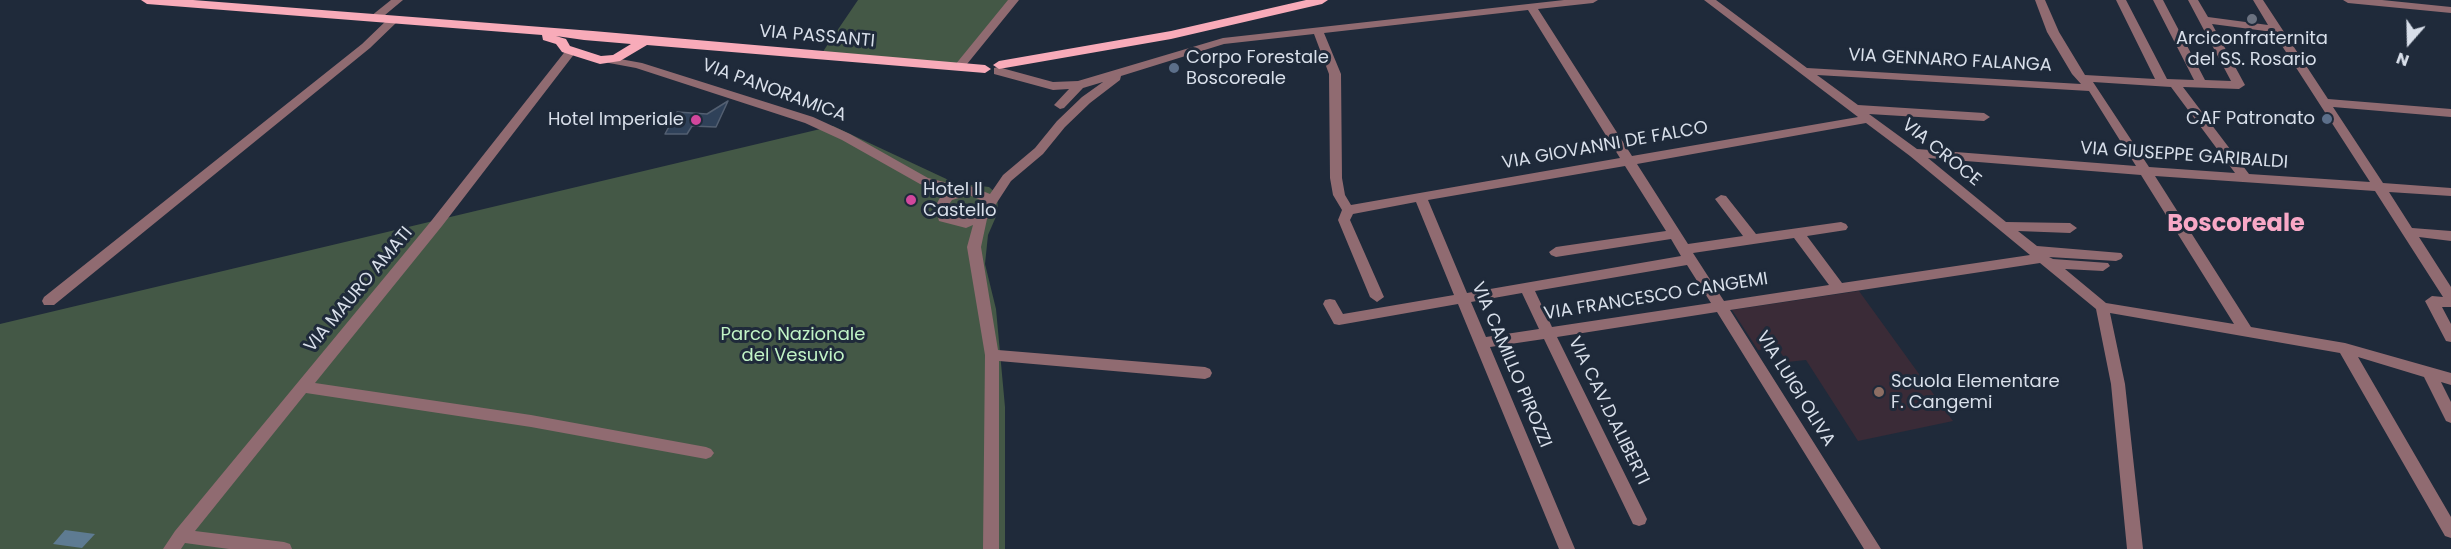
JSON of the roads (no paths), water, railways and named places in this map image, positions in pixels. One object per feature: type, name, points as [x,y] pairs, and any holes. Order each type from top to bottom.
[{"type":"main road","name":"VIA PASSANTI","points":[[147,0],[533,32],[592,34],[959,68],[994,68]]},
{"type":"main road","points":[[994,68],[1171,35],[1322,0]]},
{"type":"main road","name":"VIA PASSANTI","points":[[533,32],[609,60]]},
{"type":"main road","name":"VIA PASSANTI","points":[[567,46],[570,38],[592,34]]},
{"type":"main road","points":[[610,36],[624,43],[624,52]]},
{"type":"main road","points":[[609,60],[646,40]]},
{"type":"street","points":[[375,18],[398,0]]},
{"type":"street","points":[[959,68],[1014,0]]},
{"type":"street","name":"VIA PASSANTI","points":[[994,68],[1053,86],[1079,85],[1224,41],[1593,0]]},
{"type":"street","name":"VIA CROCE","points":[[1709,0],[1914,153],[2102,307]]},
{"type":"street","points":[[2040,0],[2053,32],[2081,78],[2092,88],[2246,331]]},
{"type":"street","points":[[2121,0],[2169,83],[2245,178]]},
{"type":"street","points":[[2158,0],[2202,85]]},
{"type":"street","points":[[2081,78],[2239,85],[2193,0]]},
{"type":"street","points":[[2258,0],[2451,300],[2432,301],[2451,337]]},
{"type":"street","points":[[2348,0],[2392,2],[2451,10]]},
{"type":"street","name":"VIA LUIGI OLIVA","points":[[1532,8],[1873,549]]},
{"type":"street","points":[[49,301],[366,46],[393,20]]},
{"type":"street","points":[[2204,20],[2276,28]]},
{"type":"street","points":[[1318,32],[1335,74],[1336,178],[1339,195],[1348,210],[1344,220],[1377,297]]},
{"type":"street","name":"VIA MAURO AMATI","points":[[176,543],[437,223],[567,46]]},
{"type":"street","name":"VIA PANORAMICA","points":[[624,52],[638,65]]},
{"type":"street","name":"VIA PANORAMICA","points":[[609,60],[638,65],[809,120],[846,136],[924,181],[984,194],[990,203]]},
{"type":"street","name":"VIA GENNARO FALANGA","points":[[1806,71],[2092,88]]},
{"type":"street","points":[[991,549],[993,355],[974,247],[981,219],[1007,178],[1039,151],[1061,124],[1086,100],[1123,72]]},
{"type":"street","points":[[1060,105],[1079,85],[1086,100]]},
{"type":"street","points":[[1053,86],[1060,105],[1061,124]]},
{"type":"street","points":[[2323,102],[2451,113]]},
{"type":"street","name":"VIA CROCE","points":[[1857,109],[1984,117]]},
{"type":"street","name":"VIA GIOVANNI DE FALCO","points":[[1348,210],[1869,119]]},
{"type":"street","name":"VIA GIUSEPPE GARIBALDI","points":[[1914,153],[2451,192]]},
{"type":"street","points":[[941,207],[947,197],[1007,178]]},
{"type":"street","name":"VIA PANORAMICA","points":[[924,181],[941,207],[944,218],[950,221],[974,247]]},
{"type":"street","name":"VIA CAMILLO PIROZZI","points":[[1420,197],[1567,549]]},
{"type":"street","points":[[1721,199],[1753,240]]},
{"type":"street","points":[[950,221],[966,224],[981,219]]},
{"type":"street","points":[[2003,226],[2070,228]]},
{"type":"street","points":[[1330,303],[1339,320],[1526,287],[1753,240],[1842,227]]},
{"type":"street","points":[[2409,232],[2451,236]]},
{"type":"street","points":[[1556,252],[1676,234]]},
{"type":"street","points":[[1798,234],[1838,288]]},
{"type":"street","points":[[2042,258],[2116,256]]},
{"type":"street","points":[[2042,258],[2103,266]]},
{"type":"street","name":"VIA FRANCESCO CANGEMI","points":[[1481,343],[2042,258]]},
{"type":"street","name":"VIA CAV.D.ALIBERTI","points":[[1526,287],[1639,519]]},
{"type":"street","points":[[2135,549],[2118,384],[2102,307],[2345,348],[2451,379]]},
{"type":"street","points":[[2345,348],[2451,531]]},
{"type":"street","points":[[993,355],[1205,373]]},
{"type":"street","points":[[2429,372],[2451,417]]},
{"type":"street","points":[[302,387],[531,421],[705,453]]},
{"type":"street","points":[[176,543],[284,549]]},
{"type":"water","points":[[65,530],[95,534],[82,548],[53,544]]},
{"type":"place","name":"Arciconfraternita del SS. Rosario","points":[[2252,19]]},
{"type":"place","name":"Corpo Forestale Boscoreale","points":[[1174,68]]},
{"type":"place","name":"CAF Patronato","points":[[2327,119]]},
{"type":"place","name":"Hotel Imperiale","points":[[696,120]]},
{"type":"place","name":"Hotel Il Castello","points":[[911,200]]},
{"type":"place","name":"Scuola Elementare F. Cangemi","points":[[1879,392]]},
{"type":"district","name":"Boscoreale","points":[[2236,225]]},
{"type":"park label","name":"Parco Nazionale del Vesuvio","points":[[793,345]]}]
